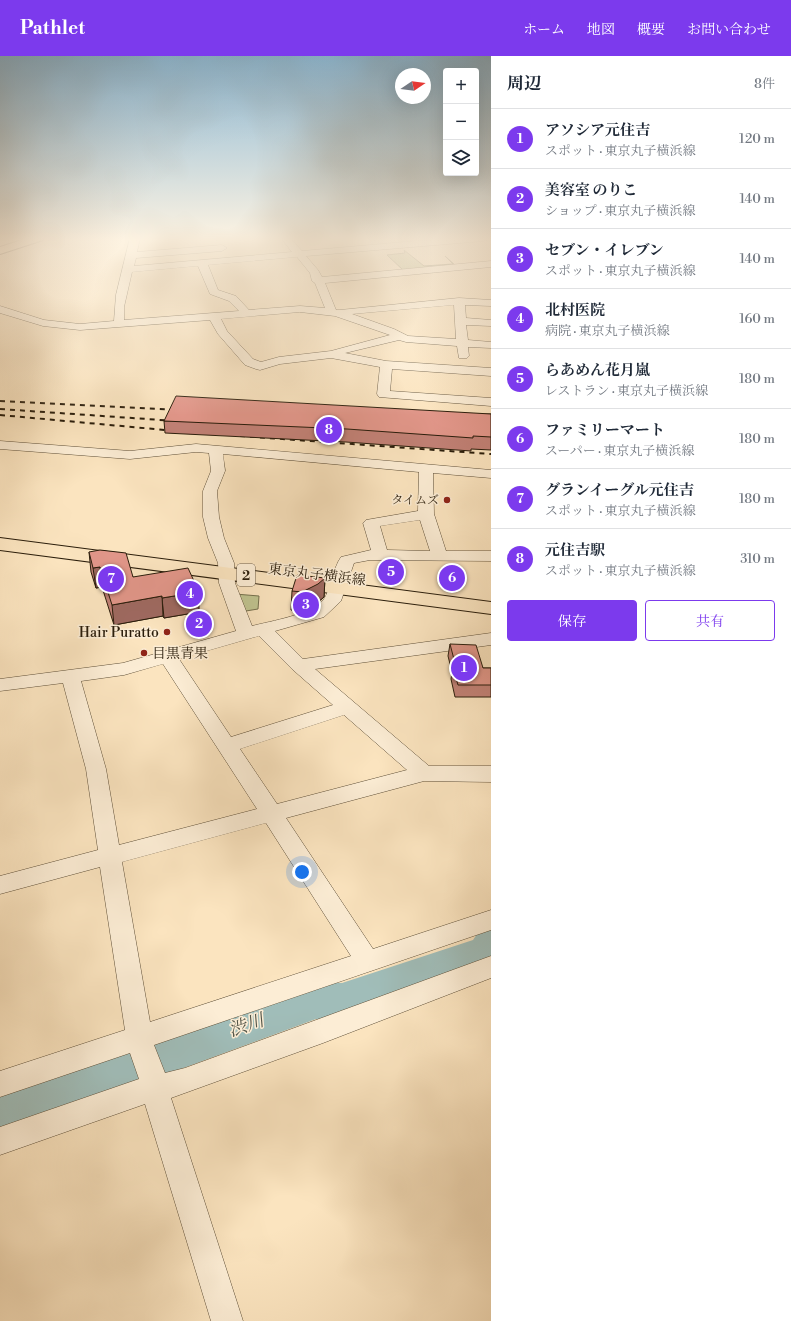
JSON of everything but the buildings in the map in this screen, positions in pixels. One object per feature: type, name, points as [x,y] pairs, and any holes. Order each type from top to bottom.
[{"type":"main road","name":"東京丸子横浜線","points":[[0,535],[338,583],[491,608]]},
{"type":"main road","name":"東京丸子横浜線","points":[[0,544],[226,568]]},
{"type":"main road","name":"東京丸子横浜線","points":[[338,583],[491,596]]},
{"type":"street","points":[[120,297],[117,309],[120,325]]},
{"type":"street","points":[[232,297],[240,302],[246,314]]},
{"type":"street","points":[[326,297],[334,312],[406,339],[491,345]]},
{"type":"street","points":[[0,309],[43,323],[80,327],[120,325],[300,309],[334,312],[459,301],[491,303]]},
{"type":"street","points":[[459,301],[464,370]]},
{"type":"street","points":[[214,316],[222,332],[249,362],[260,366],[279,361],[331,354],[400,336]]},
{"type":"street","points":[[460,321],[491,323]]},
{"type":"street","points":[[331,354],[386,365],[491,372]]},
{"type":"street","points":[[386,365],[383,394],[491,402]]},
{"type":"street","points":[[0,445],[130,455],[196,448],[491,474]]},
{"type":"street","points":[[0,451],[38,448]]},
{"type":"street","points":[[215,450],[218,470],[209,498],[216,538],[226,568],[227,583],[255,632],[299,666],[424,773]]},
{"type":"street","points":[[426,469],[426,514],[439,555]]},
{"type":"street","points":[[380,555],[371,523],[426,514]]},
{"type":"street","points":[[0,685],[124,669],[318,613],[332,601],[347,560],[362,556],[491,556]]},
{"type":"street","points":[[299,666],[491,639]]},
{"type":"street","points":[[168,657],[367,960]]},
{"type":"street","points":[[71,677],[96,769],[140,1042],[227,1321]]},
{"type":"street","points":[[226,746],[347,707]]},
{"type":"street","points":[[0,885],[424,773],[491,774]]},
{"type":"street","points":[[0,1084],[140,1042],[367,960],[491,920]]},
{"type":"street","points":[[0,1141],[153,1083],[185,1081],[316,1034],[491,967]]},
{"type":"green space","points":[[235,594],[259,596],[258,609],[240,612]]},
{"type":"waterway","name":"渋川","points":[[0,1110],[143,1062],[316,1000],[342,1002],[487,953],[491,946]]},
{"type":"railway","points":[[0,401],[180,410]]},
{"type":"railway","points":[[0,409],[176,421]]},
{"type":"railway","points":[[0,415],[176,431]]},
{"type":"railway","points":[[240,436],[491,454]]},
{"type":"place","name":"元住吉駅","points":[[329,430]]},
{"type":"place","name":"タイムズ","points":[[447,500]]},
{"type":"place","name":"らあめん花月嵐","points":[[391,572]]},
{"type":"place","name":"ファミリーマート","points":[[452,578]]},
{"type":"place","name":"グランイーグル元住吉","points":[[111,579]]},
{"type":"place","name":"北村医院","points":[[190,594]]},
{"type":"place","name":"セブン・イレブン","points":[[306,605]]},
{"type":"place","name":"美容室 のりこ","points":[[199,624]]},
{"type":"place","name":"Hair Puratto","points":[[167,632]]},
{"type":"place","name":"目黒青果","points":[[144,653]]},
{"type":"place","name":"アソシア元住吉","points":[[464,668]]}]
